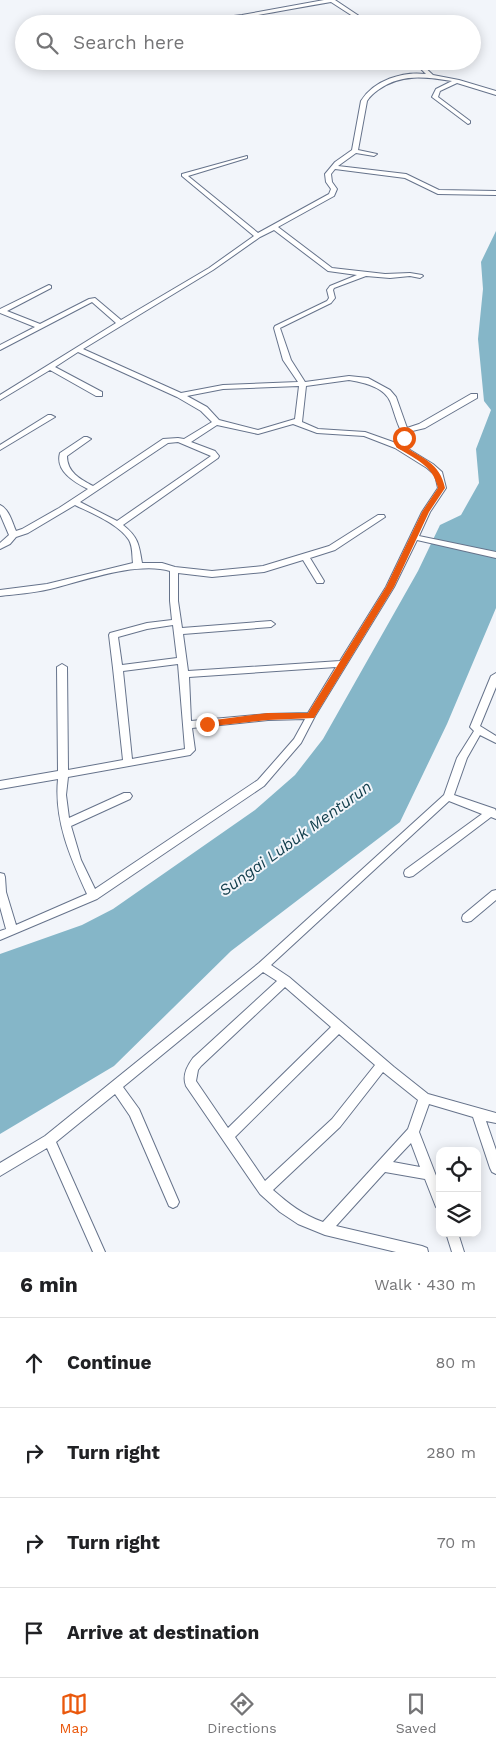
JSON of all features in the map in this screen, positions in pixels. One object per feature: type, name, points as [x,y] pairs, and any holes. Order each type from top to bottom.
[{"type":"street","points":[[248,15],[332,0],[355,15]]},
{"type":"street","points":[[425,70],[432,76]]},
{"type":"street","points":[[356,151],[361,110],[367,96],[378,86],[404,76],[432,76],[457,81],[496,93]]},
{"type":"street","points":[[457,81],[438,90],[434,97],[468,122]]},
{"type":"street","points":[[0,398],[211,269],[258,236],[332,195],[334,189],[329,182],[328,174],[334,167],[356,151],[374,154]]},
{"type":"street","points":[[245,157],[184,175],[258,236]]},
{"type":"street","points":[[334,167],[406,176],[438,192],[496,193]]},
{"type":"street","points":[[275,228],[328,269],[388,276],[405,273],[420,276]]},
{"type":"street","points":[[298,422],[303,384],[287,360],[278,332],[278,326],[329,302],[332,298],[330,293],[332,287],[365,274]]},
{"type":"street","points":[[1,312],[49,287]]},
{"type":"street","points":[[0,348],[91,300],[95,300],[120,323]]},
{"type":"street","points":[[1,312],[39,326]]},
{"type":"street","points":[[0,936],[93,896],[261,783],[298,741],[311,716],[418,538],[426,512],[442,488],[439,474],[430,466],[398,446],[364,434],[317,431],[298,422],[288,421],[256,432],[216,422],[204,410],[180,396],[78,350]]},
{"type":"street","points":[[51,367],[99,394]]},
{"type":"street","points":[[180,396],[223,387],[303,384],[349,378],[374,384],[387,392],[393,399],[405,431],[398,446]]},
{"type":"street","points":[[405,431],[422,426],[474,396]]},
{"type":"street","points":[[0,448],[51,417]]},
{"type":"street","points":[[185,442],[216,422]]},
{"type":"street","points":[[87,440],[65,454],[62,459],[69,475],[93,489]]},
{"type":"street","points":[[0,546],[8,542],[13,535],[25,531],[75,502],[166,441],[178,440],[185,442],[215,456],[118,524]]},
{"type":"street","points":[[75,502],[118,524],[132,538],[138,565]]},
{"type":"street","points":[[0,507],[13,535]]},
{"type":"street","points":[[0,593],[47,586],[138,565],[162,566],[174,570],[212,574],[239,573],[264,569],[305,558],[332,548],[381,517]]},
{"type":"street","points":[[418,538],[496,555]]},
{"type":"street","points":[[305,558],[320,581]]},
{"type":"street","points":[[0,785],[187,753],[190,750],[184,674],[174,601],[174,570]]},
{"type":"street","points":[[128,763],[113,635],[147,626],[271,624]]},
{"type":"street","points":[[118,668],[182,661]]},
{"type":"street","points":[[184,674],[342,664]]},
{"type":"street","points":[[62,667],[64,774],[61,795],[65,824],[76,860],[93,896]]},
{"type":"street","points":[[496,676],[474,727],[496,740]]},
{"type":"street","points":[[187,726],[268,716],[311,716]]},
{"type":"street","points":[[0,1170],[49,1140],[263,966],[448,797],[462,758],[478,731]]},
{"type":"street","points":[[65,824],[127,796]]},
{"type":"street","points":[[448,797],[493,814]]},
{"type":"street","points":[[409,873],[493,814]]},
{"type":"street","points":[[0,877],[1,892],[12,931]]},
{"type":"street","points":[[467,918],[496,894]]},
{"type":"street","points":[[263,966],[285,980],[424,1098],[496,1118]]},
{"type":"street","points":[[285,980],[192,1069],[190,1082],[264,1190],[302,1220],[325,1229],[422,1252]]},
{"type":"street","points":[[228,1136],[339,1026]]},
{"type":"street","points":[[264,1190],[336,1123],[382,1064]]},
{"type":"street","points":[[116,1086],[135,1113],[173,1202]]},
{"type":"street","points":[[325,1229],[413,1132],[424,1098]]},
{"type":"street","points":[[478,1114],[496,1168]]},
{"type":"street","points":[[413,1132],[436,1194]]},
{"type":"street","points":[[49,1140],[99,1252]]},
{"type":"street","points":[[384,1166],[427,1174]]},
{"type":"street","points":[[453,1237],[458,1252]]},
{"type":"water","name":"Sungai Lubuk Menturun","points":[[496,231],[496,608],[447,724],[400,822],[231,951],[114,1066],[0,1134],[0,954],[82,925],[113,909],[255,810],[295,775],[323,739],[418,571],[440,525],[461,515],[479,483],[476,449],[491,410],[484,401],[478,339],[483,289],[481,262]]},
{"type":"route","points":[[207,724],[268,716],[311,716],[390,587],[426,512],[442,488],[439,474],[414,454],[398,446],[404,438]]}]
